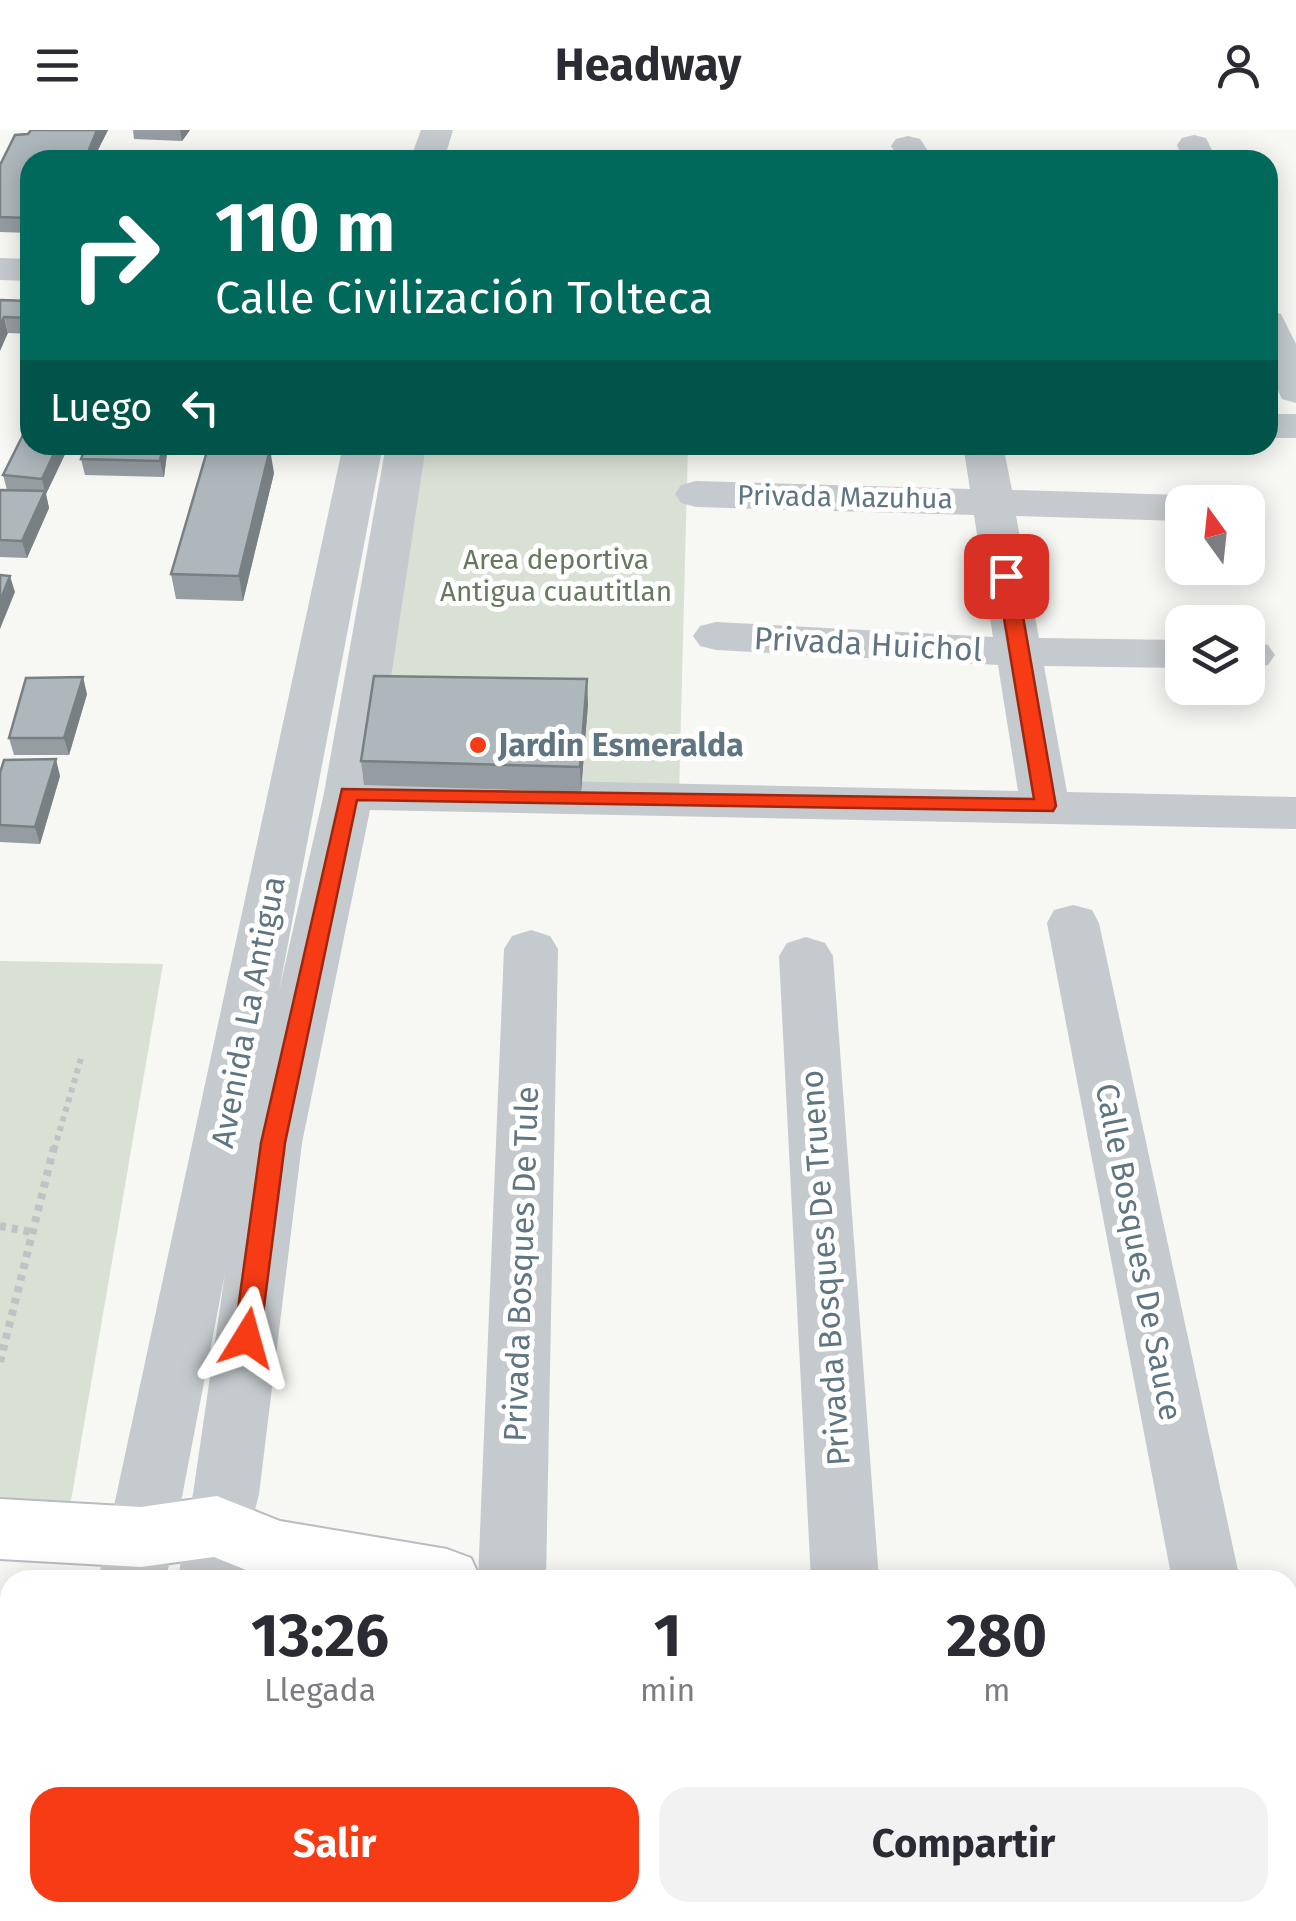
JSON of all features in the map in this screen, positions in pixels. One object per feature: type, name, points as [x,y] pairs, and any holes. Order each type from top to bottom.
[{"type":"main road","points":[[0,1529],[137,1558],[276,1552],[386,1570]]},
{"type":"street","points":[[1278,348],[1296,394]]},
{"type":"street","name":"Avenida La Antigua","points":[[137,1558],[361,455]]},
{"type":"street","name":"Avenida La Antigua","points":[[215,1553],[273,1143],[349,794],[404,455]]},
{"type":"street","points":[[985,455],[1045,806]]},
{"type":"street","name":"Privada Mazuhua","points":[[696,494],[1165,507]]},
{"type":"street","name":"Privada Huichol","points":[[716,636],[1020,652],[1165,654]]},
{"type":"street","points":[[349,794],[1296,813]]},
{"type":"street","name":"Calle Bosques De Sauce","points":[[1073,923],[1204,1570]]},
{"type":"street","name":"Privada Bosques De Tule","points":[[512,1570],[531,949]]},
{"type":"street","name":"Privada Bosques De Trueno","points":[[806,956],[844,1570]]},
{"type":"path","points":[[0,1362],[82,1055]]},
{"type":"path","points":[[0,1226],[32,1232]]},
{"type":"green space","name":"Area deportiva Antigua cuautitlan","points":[[421,455],[688,455],[679,794],[581,792],[588,704],[377,701]]},
{"type":"green space","points":[[0,961],[163,964],[67,1524],[0,1514]]},
{"type":"building","points":[[31,130],[97,130],[89,150],[20,150],[20,218],[0,217],[0,165],[15,135]]},
{"type":"building","points":[[0,300],[20,301],[20,318],[4,317],[0,326]]},
{"type":"building","points":[[20,441],[20,455],[53,455],[42,479],[3,475]]},
{"type":"building","points":[[82,455],[161,455],[160,461],[81,459]]},
{"type":"building","points":[[206,455],[269,455],[239,576],[171,574]]},
{"type":"building","points":[[0,490],[45,491],[22,541],[0,540]]},
{"type":"building","points":[[0,575],[10,576],[0,601]]},
{"type":"building","name":"Jardin Esmeralda","points":[[374,676],[587,679],[580,767],[361,761]]},
{"type":"building","points":[[83,677],[64,738],[9,738],[26,678]]},
{"type":"building","points":[[56,759],[35,827],[0,825],[0,773],[4,760]]},
{"type":"place","name":"Jardin Esmeralda","points":[[478,745]]},
{"type":"route","points":[[247,1338],[273,1143],[349,794],[1045,806],[1006,576]]}]
